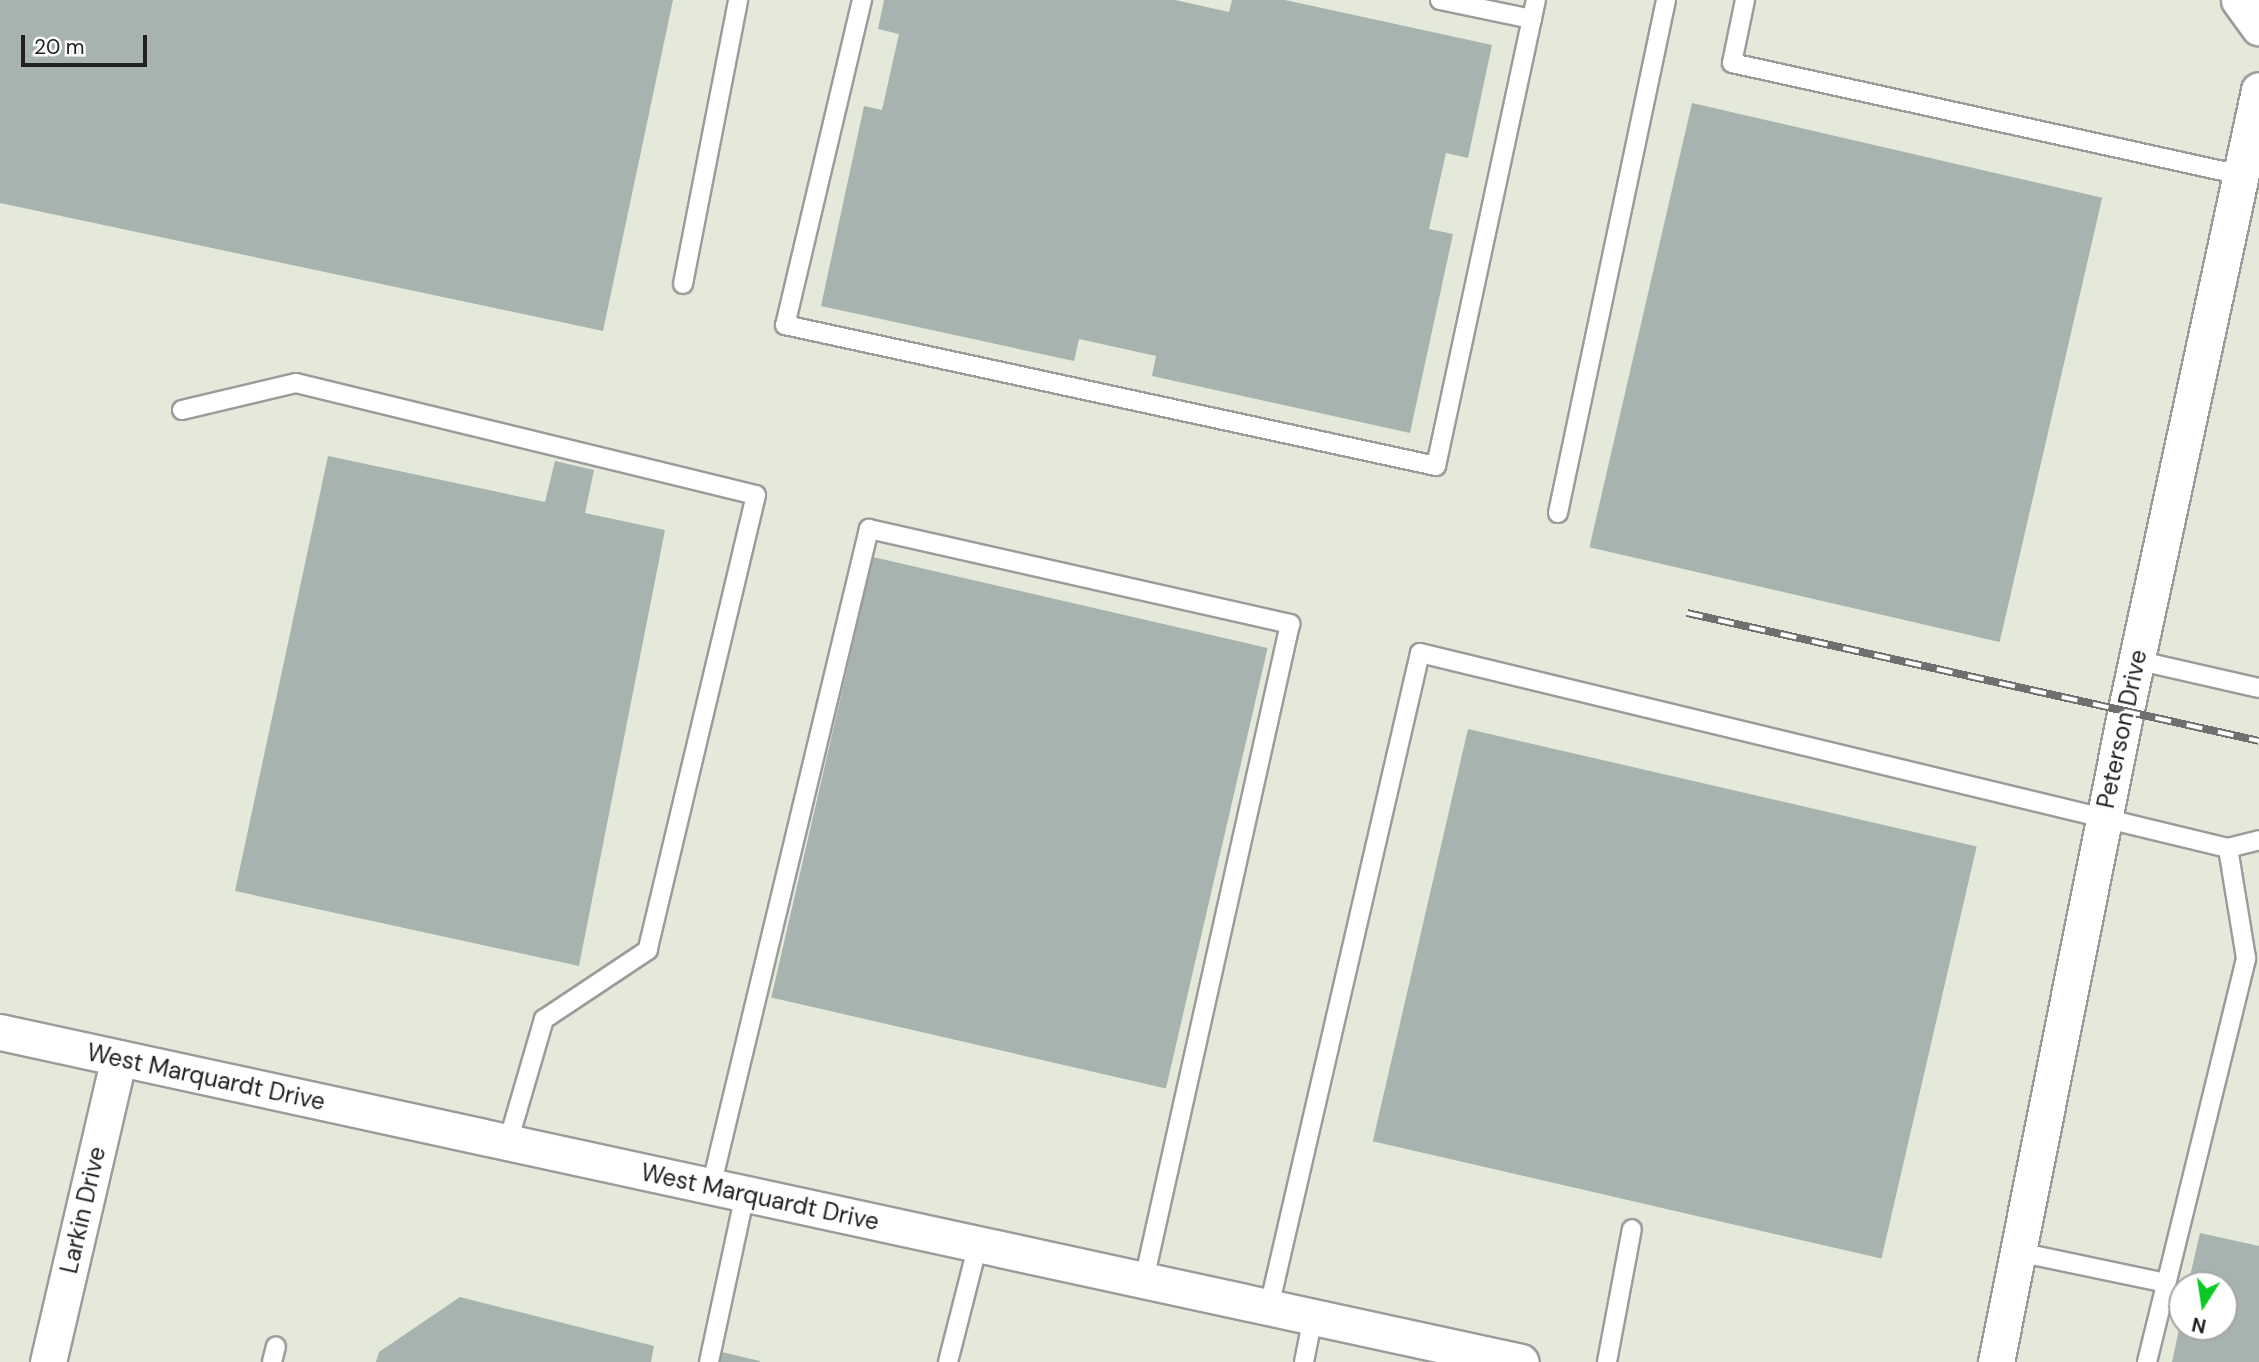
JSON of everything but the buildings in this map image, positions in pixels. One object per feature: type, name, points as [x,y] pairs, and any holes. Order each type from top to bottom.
[{"type":"street","points":[[2239,0],[2259,28]]},
{"type":"street","name":"Peterson Drive","points":[[1996,1362],[2136,660],[2258,94]]},
{"type":"street","name":"West Marquardt Drive","points":[[0,1032],[1521,1362]]},
{"type":"street","name":"Larkin Drive","points":[[48,1362],[119,1058]]},
{"type":"lane","points":[[683,285],[738,0]]},
{"type":"lane","points":[[862,0],[785,325],[1436,466],[1536,0]]},
{"type":"lane","points":[[1440,0],[1532,19]]},
{"type":"lane","points":[[1559,513],[1666,0]]},
{"type":"lane","points":[[1745,0],[1732,63],[2241,175]]},
{"type":"lane","points":[[182,410],[296,383],[756,495],[649,950],[544,1019],[508,1142]]},
{"type":"lane","points":[[709,1362],[728,1190],[869,529],[1290,624],[1144,1280]]},
{"type":"lane","points":[[1269,1307],[1420,653],[2228,848],[2259,840]]},
{"type":"lane","points":[[2136,660],[2259,688]]},
{"type":"lane","points":[[2147,1362],[2246,958],[2228,848]]},
{"type":"lane","points":[[1607,1362],[1632,1229]]},
{"type":"lane","points":[[948,1362],[978,1244]]},
{"type":"lane","points":[[2018,1252],[2166,1283]]},
{"type":"lane","points":[[1304,1362],[1313,1317]]},
{"type":"shaded area","points":[[0,0],[2259,0],[2259,1362],[0,1362]]},
{"type":"railway","points":[[1687,613],[2259,741]]}]
